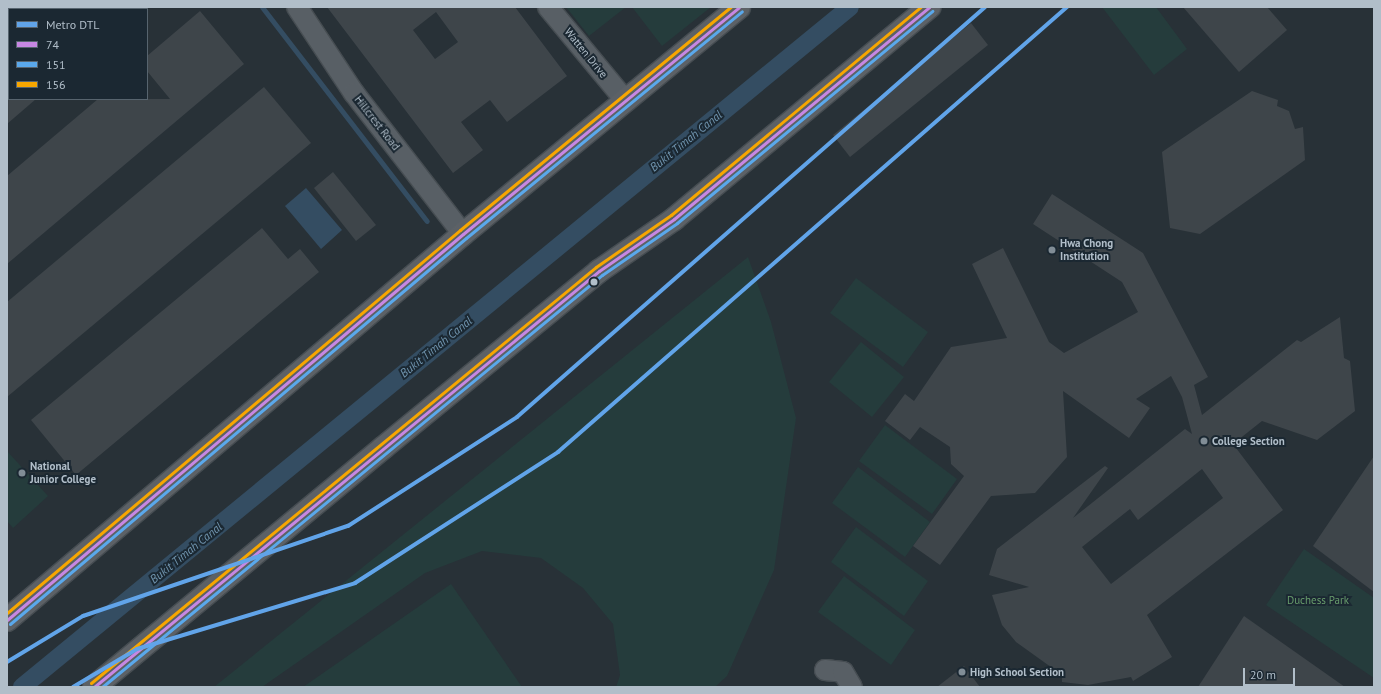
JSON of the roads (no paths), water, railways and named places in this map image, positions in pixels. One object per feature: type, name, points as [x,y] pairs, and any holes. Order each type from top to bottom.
[{"type":"highway","points":[[7,620],[624,99],[739,7]]},
{"type":"highway","points":[[94,687],[408,426],[599,271],[674,219],[928,7]]},
{"type":"street","name":"Hillcrest Road","points":[[297,7],[354,93],[463,234]]},
{"type":"street","name":"Watten Drive","points":[[548,7],[624,99]]},
{"type":"street","points":[[825,670],[843,672],[852,687]]},
{"type":"water","points":[[306,188],[342,230],[321,249],[285,206]]},
{"type":"waterway","points":[[262,7],[427,221]]},
{"type":"waterway","name":"Bukit Timah Canal","points":[[22,687],[850,7]]},
{"type":"metro line","name":"DTL","points":[[7,662],[83,616],[348,526],[517,417],[985,7]]},
{"type":"metro line","name":"DTL","points":[[73,687],[137,649],[355,583],[558,452],[1067,7]]},
{"type":"place","name":"Hwa Chong Institution","points":[[1052,250]]},
{"type":"place","name":"College Section","points":[[1204,441]]},
{"type":"place","name":"National Junior College","points":[[22,473]]},
{"type":"place","name":"High School Section","points":[[962,672]]},
{"type":"park label","name":"Duchess Park","points":[[1318,600]]}]
